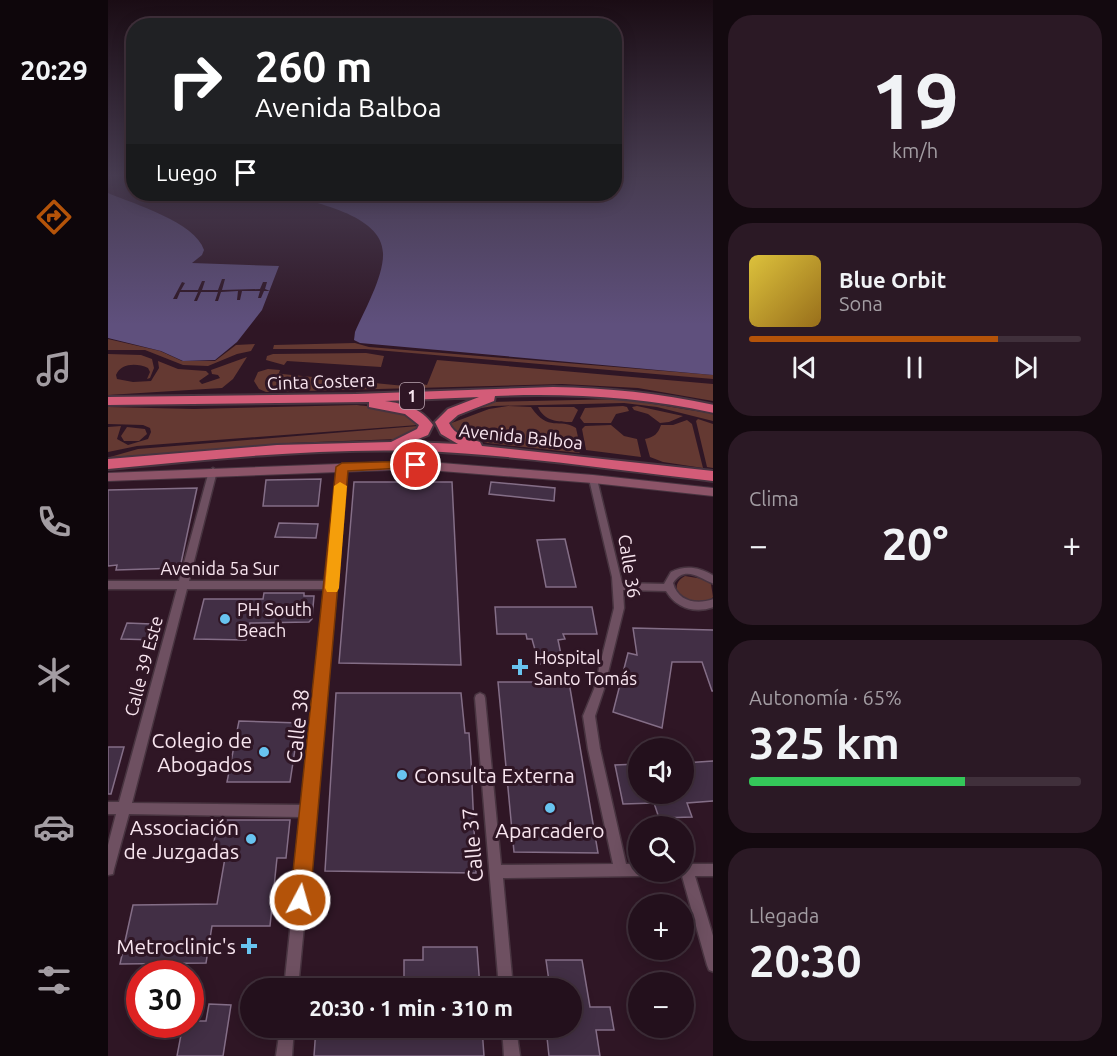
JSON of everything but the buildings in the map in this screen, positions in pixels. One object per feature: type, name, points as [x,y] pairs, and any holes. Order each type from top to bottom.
[{"type":"highway","name":"Cinta Costera","points":[[108,401],[327,399],[587,391],[662,398],[713,409]]},
{"type":"highway","points":[[496,452],[449,435],[442,422],[453,412],[504,392]]},
{"type":"highway","points":[[327,399],[397,408],[417,415],[426,424],[426,428],[419,436],[380,446]]},
{"type":"highway","name":"Avenida Balboa","points":[[108,464],[315,447],[380,446],[496,452],[713,476]]},
{"type":"main road","name":"Avenida Balboa","points":[[108,477],[213,471],[426,465],[713,492]]},
{"type":"street","name":"Calle 38","points":[[292,978],[342,467]]},
{"type":"street","name":"Calle 39 Este","points":[[108,869],[213,471]]},
{"type":"street","name":"Calle 36","points":[[593,479],[617,578],[618,614],[589,716],[594,749],[621,870]]},
{"type":"street","points":[[713,580],[700,573],[685,570],[674,574],[668,583],[672,594],[685,604],[702,607],[713,603]]},
{"type":"street","name":"Avenida 5a Sur","points":[[108,585],[332,585]]},
{"type":"street","points":[[617,586],[669,588]]},
{"type":"street","name":"Calle 37","points":[[480,698],[505,978]]},
{"type":"street","points":[[108,808],[309,811]]},
{"type":"street","points":[[495,872],[628,870]]},
{"type":"street","points":[[694,870],[713,870]]},
{"type":"street","points":[[690,882],[713,962]]},
{"type":"street","points":[[284,1056],[286,1038]]},
{"type":"street","points":[[510,1038],[512,1056]]},
{"type":"shaded area","points":[[108,226],[182,226],[198,240],[204,250],[202,255],[192,263],[279,266],[262,310],[237,342],[215,360],[183,361],[161,351],[108,338]]},
{"type":"shaded area","points":[[369,226],[713,226],[713,375],[360,343],[354,340],[355,332],[377,283],[383,253],[380,240]]},
{"type":"shaded area","points":[[108,339],[160,351],[182,361],[215,361],[236,345],[255,344],[251,351],[208,366],[183,365],[145,350],[108,350]]},
{"type":"shaded area","points":[[355,343],[369,347],[713,375],[713,379],[365,349],[273,349],[274,345]]},
{"type":"shaded area","points":[[366,353],[384,356],[381,367],[287,361],[284,365],[266,360],[267,356],[273,354]]},
{"type":"shaded area","points":[[108,354],[141,355],[152,359],[154,368],[150,378],[147,379],[150,372],[148,368],[134,365],[125,366],[118,371],[117,379],[133,382],[151,381],[159,368],[158,361],[178,369],[206,371],[209,374],[199,381],[202,384],[220,378],[212,374],[211,370],[247,357],[233,379],[222,388],[108,395]]},
{"type":"shaded area","points":[[437,360],[713,384],[713,401],[638,388],[562,384],[266,392],[259,389],[254,381],[258,372],[268,369],[280,370],[279,373],[282,374],[415,387],[418,383],[427,385]]},
{"type":"shaded area","points":[[623,399],[713,414],[713,421],[657,407],[624,403],[493,406],[476,409],[449,421],[481,404]]},
{"type":"shaded area","points":[[357,405],[398,412],[406,415],[418,425],[137,446],[108,452],[108,427],[121,426],[117,439],[128,445],[148,439],[151,432],[150,428],[143,425],[108,424],[108,407],[194,409]]},
{"type":"shaded area","points":[[508,406],[531,407],[543,420],[576,428],[581,451],[579,453],[488,443],[464,438],[452,432],[449,424],[489,409]]},
{"type":"shaded area","points":[[623,406],[629,411],[616,414],[611,423],[584,423],[580,418],[585,408]]},
{"type":"shaded area","points":[[637,406],[683,416],[660,423],[648,414],[634,410],[632,407]]},
{"type":"shaded area","points":[[538,407],[574,407],[578,410],[572,422],[562,422],[548,418]]},
{"type":"shaded area","points":[[698,419],[713,424],[713,468],[707,467],[696,421]]},
{"type":"shaded area","points":[[687,420],[692,424],[703,468],[663,462],[650,457],[645,439],[655,435],[661,425],[673,425]]},
{"type":"shaded area","points":[[611,425],[624,436],[637,439],[641,457],[586,450],[582,429],[585,426]]},
{"type":"shaded area","points":[[418,426],[417,430],[398,439],[289,443],[252,448],[110,457],[138,449]]},
{"type":"shaded area","points":[[127,427],[145,429],[147,434],[139,441],[124,441],[121,436]]},
{"type":"shaded area","points":[[685,576],[703,579],[711,584],[713,597],[709,602],[691,602],[678,593],[678,582]]},
{"type":"pier","points":[[222,279],[225,279],[222,290],[260,289],[263,282],[267,282],[265,289],[270,291],[264,291],[261,298],[258,298],[260,291],[242,291],[240,300],[237,300],[238,291],[221,292],[218,301],[215,301],[218,292],[201,292],[197,301],[194,301],[198,292],[180,292],[177,299],[173,299],[182,282],[185,283],[181,290],[198,290],[202,281],[205,281],[202,290],[218,290]]},
{"type":"slow traffic","points":[[332,588],[340,486]]},
{"type":"place","name":"PH South Beach","points":[[225,619]]},
{"type":"place","name":"Hospital Santo Tomás","points":[[520,667]]},
{"type":"place","name":"Colegio de Abogados","points":[[264,752]]},
{"type":"place","name":"Consulta Externa","points":[[402,775]]},
{"type":"place","name":"Aparcadero","points":[[550,808]]},
{"type":"place","name":"Associación de Juzgadas","points":[[251,839]]},
{"type":"place","name":"Metroclinic's","points":[[249,946]]},
{"type":"route","points":[[300,900],[342,467],[416,465]]}]
